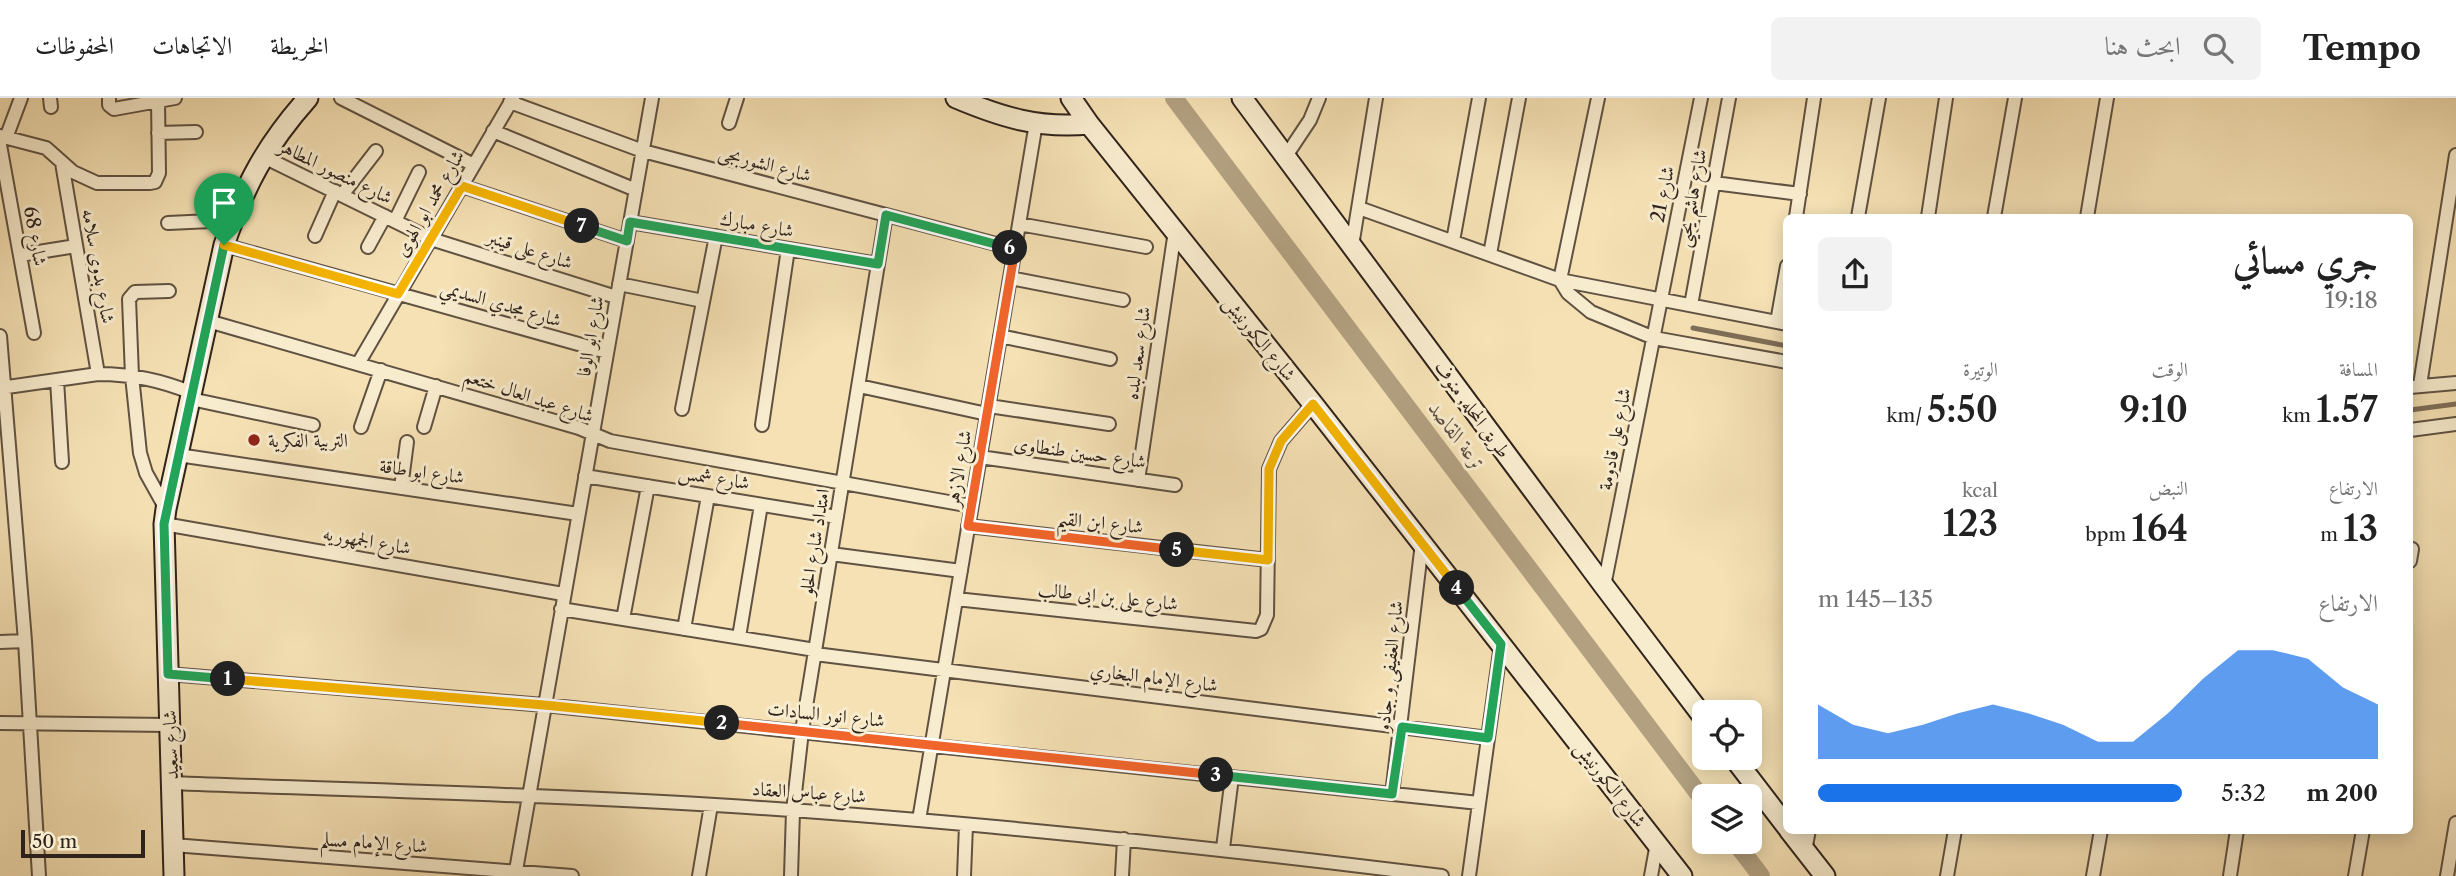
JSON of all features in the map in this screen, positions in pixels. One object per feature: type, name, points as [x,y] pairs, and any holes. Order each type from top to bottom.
[{"type":"main road","name":"شارع سعيد","points":[[174,876],[165,516],[224,245],[240,199],[262,156],[308,98]]},
{"type":"main road","points":[[956,98],[1006,118],[1036,124],[1089,124]]},
{"type":"main road","name":"شارع الكورنيش","points":[[1071,98],[1682,876]]},
{"type":"main road","name":"طريق المحله, منوف","points":[[1242,98],[1692,702]]},
{"type":"main road","points":[[1743,770],[1783,822]]},
{"type":"main road","points":[[1792,834],[1825,876]]},
{"type":"street","points":[[109,98],[109,105],[114,109],[175,98]]},
{"type":"street","points":[[341,98],[474,165]]},
{"type":"street","name":"شارع ابو الوفا","points":[[515,874],[652,98]]},
{"type":"street","points":[[729,123],[737,98]]},
{"type":"street","points":[[1286,156],[1310,120],[1319,98]]},
{"type":"street","points":[[1352,246],[1376,98]]},
{"type":"street","points":[[1453,241],[1479,98]]},
{"type":"street","points":[[1490,254],[1519,98]]},
{"type":"street","points":[[1598,98],[1560,279],[1568,293],[1584,308],[1654,338],[1783,361]]},
{"type":"street","name":"شارع 21","points":[[1661,298],[1701,98]]},
{"type":"street","name":"شارع هاشم يحيى","points":[[1691,304],[1729,98]]},
{"type":"street","points":[[1797,214],[1814,98]]},
{"type":"street","points":[[1859,214],[1879,98]]},
{"type":"street","points":[[1928,214],[1946,98]]},
{"type":"street","points":[[1994,214],[2015,98]]},
{"type":"street","points":[[2088,214],[2108,98]]},
{"type":"street","points":[[18,99],[2,140],[46,148],[62,163],[84,178],[97,183],[150,183],[158,178],[158,101]]},
{"type":"street","name":"شارع محمد ابو الهوى","points":[[358,364],[512,100]]},
{"type":"street","name":"شارع الشوربجى","points":[[512,100],[643,151],[1015,249]]},
{"type":"street","name":"شارع الازهر","points":[[919,820],[1036,124]]},
{"type":"street","points":[[493,131],[636,190]]},
{"type":"street","points":[[158,133],[196,132]]},
{"type":"street","name":"شارع 68","points":[[2,140],[34,334]]},
{"type":"street","points":[[315,236],[338,193],[376,151]]},
{"type":"street","points":[[2456,155],[2415,386],[2456,383]]},
{"type":"street","name":"شارع منصور المطاهر","points":[[262,156],[431,239]]},
{"type":"street","name":"شارع بدوى سلامه","points":[[62,163],[97,374]]},
{"type":"street","points":[[368,247],[419,172]]},
{"type":"street","points":[[1714,183],[1800,194]]},
{"type":"street","points":[[462,186],[627,241]]},
{"type":"street","points":[[1359,208],[1560,279],[1782,323]]},
{"type":"street","name":"امتداد شارع الحلو","points":[[791,876],[793,811],[803,731],[886,215]]},
{"type":"street","points":[[168,223],[233,220]]},
{"type":"street","name":"شارع مبارك","points":[[630,222],[878,264]]},
{"type":"street","points":[[1019,224],[1146,247]]},
{"type":"street","name":"شارع سعد لبده","points":[[1138,480],[1175,231]]},
{"type":"street","points":[[682,409],[716,236]]},
{"type":"street","name":"شارع على قينبر","points":[[431,239],[618,291],[703,301]]},
{"type":"street","name":"شارع مجدي السديمي","points":[[224,245],[607,352]]},
{"type":"street","points":[[20,255],[76,246]]},
{"type":"street","points":[[762,425],[788,249]]},
{"type":"street","points":[[1010,278],[1123,300]]},
{"type":"street","points":[[165,516],[140,453],[132,376],[129,299],[139,291],[169,291]]},
{"type":"street","name":"شارع على قادومة","points":[[1604,586],[1661,298]]},
{"type":"street","name":"شارع عبد العال ختعم","points":[[208,321],[436,386],[610,441],[971,506]]},
{"type":"street","points":[[0,336],[4,444],[25,641],[38,876]]},
{"type":"street","points":[[1000,336],[1110,359]]},
{"type":"street","points":[[362,427],[381,370]]},
{"type":"street","points":[[2,388],[97,374],[132,376],[173,385],[191,396],[313,425]]},
{"type":"street","points":[[57,380],[62,462]]},
{"type":"street","points":[[424,427],[436,386]]},
{"type":"street","points":[[859,386],[988,410],[1109,424]]},
{"type":"street","points":[[1268,560],[1269,469],[1281,441],[1313,404]]},
{"type":"street","points":[[2413,429],[2456,424]]},
{"type":"street","points":[[401,488],[407,442]]},
{"type":"street","name":"شارع ابو طاقة","points":[[178,455],[578,513]]},
{"type":"street","name":"شارع حسين طنطاوى","points":[[980,457],[1175,485]]},
{"type":"street","name":"شارع شمس","points":[[585,475],[837,517]]},
{"type":"street","points":[[623,619],[648,486]]},
{"type":"street","points":[[684,629],[708,496]]},
{"type":"street","points":[[739,637],[761,505]]},
{"type":"street","name":"شارع الجمهوريه","points":[[165,516],[564,594]]},
{"type":"street","name":"شارع ابن القيم","points":[[968,526],[1268,560]]},
{"type":"street","name":"شارع العفيفى و جادو","points":[[1392,794],[1422,543]]},
{"type":"street","points":[[831,554],[961,571]]},
{"type":"street","name":"شارع على بن ابى طالب","points":[[956,598],[1256,631],[1261,629],[1266,621],[1268,560]]},
{"type":"street","points":[[561,609],[739,637],[815,652]]},
{"type":"street","points":[[0,642],[25,641]]},
{"type":"street","points":[[1469,876],[1501,644]]},
{"type":"street","name":"شارع الإمام البخاري","points":[[815,652],[1488,738]]},
{"type":"street","name":"شارع انور السادات","points":[[168,674],[544,705],[1479,803]]},
{"type":"street","points":[[0,723],[169,725]]},
{"type":"street","points":[[1223,849],[1232,777]]},
{"type":"street","name":"شارع عباس العقاد","points":[[171,783],[711,805],[919,820],[1223,849],[1442,876]]},
{"type":"street","points":[[699,876],[711,805]]},
{"type":"street","points":[[2447,876],[2456,823]]},
{"type":"street","points":[[964,876],[967,825]]},
{"type":"street","points":[[1805,851],[1807,834]]},
{"type":"street","points":[[1947,876],[1954,834]]},
{"type":"street","points":[[2093,876],[2100,834]]},
{"type":"street","points":[[2230,876],[2236,834]]},
{"type":"street","points":[[2355,876],[2362,834]]},
{"type":"street","points":[[1122,876],[1124,839]]},
{"type":"street","points":[[1651,876],[1657,842]]},
{"type":"street","name":"شارع الإمام مسلم","points":[[173,845],[515,874],[572,876]]},
{"type":"waterway","name":"ترعة القاصد","points":[[1174,98],[1692,785]]},
{"type":"waterway","points":[[1693,328],[1783,345]]},
{"type":"waterway","points":[[2413,410],[2456,404]]},
{"type":"waterway","name":"ترعة القاصد","points":[[1744,854],[1761,876]]},
{"type":"place","name":"التربية الفكرية","points":[[254,440]]},
{"type":"route","points":[[462,186],[627,241],[630,222],[878,264],[886,215],[1015,249],[968,526],[1268,560],[1269,469],[1281,441],[1313,404],[1501,644],[1488,738],[1402,727],[1392,794],[544,705],[168,674],[164,524],[224,245],[398,294],[462,186]]}]
